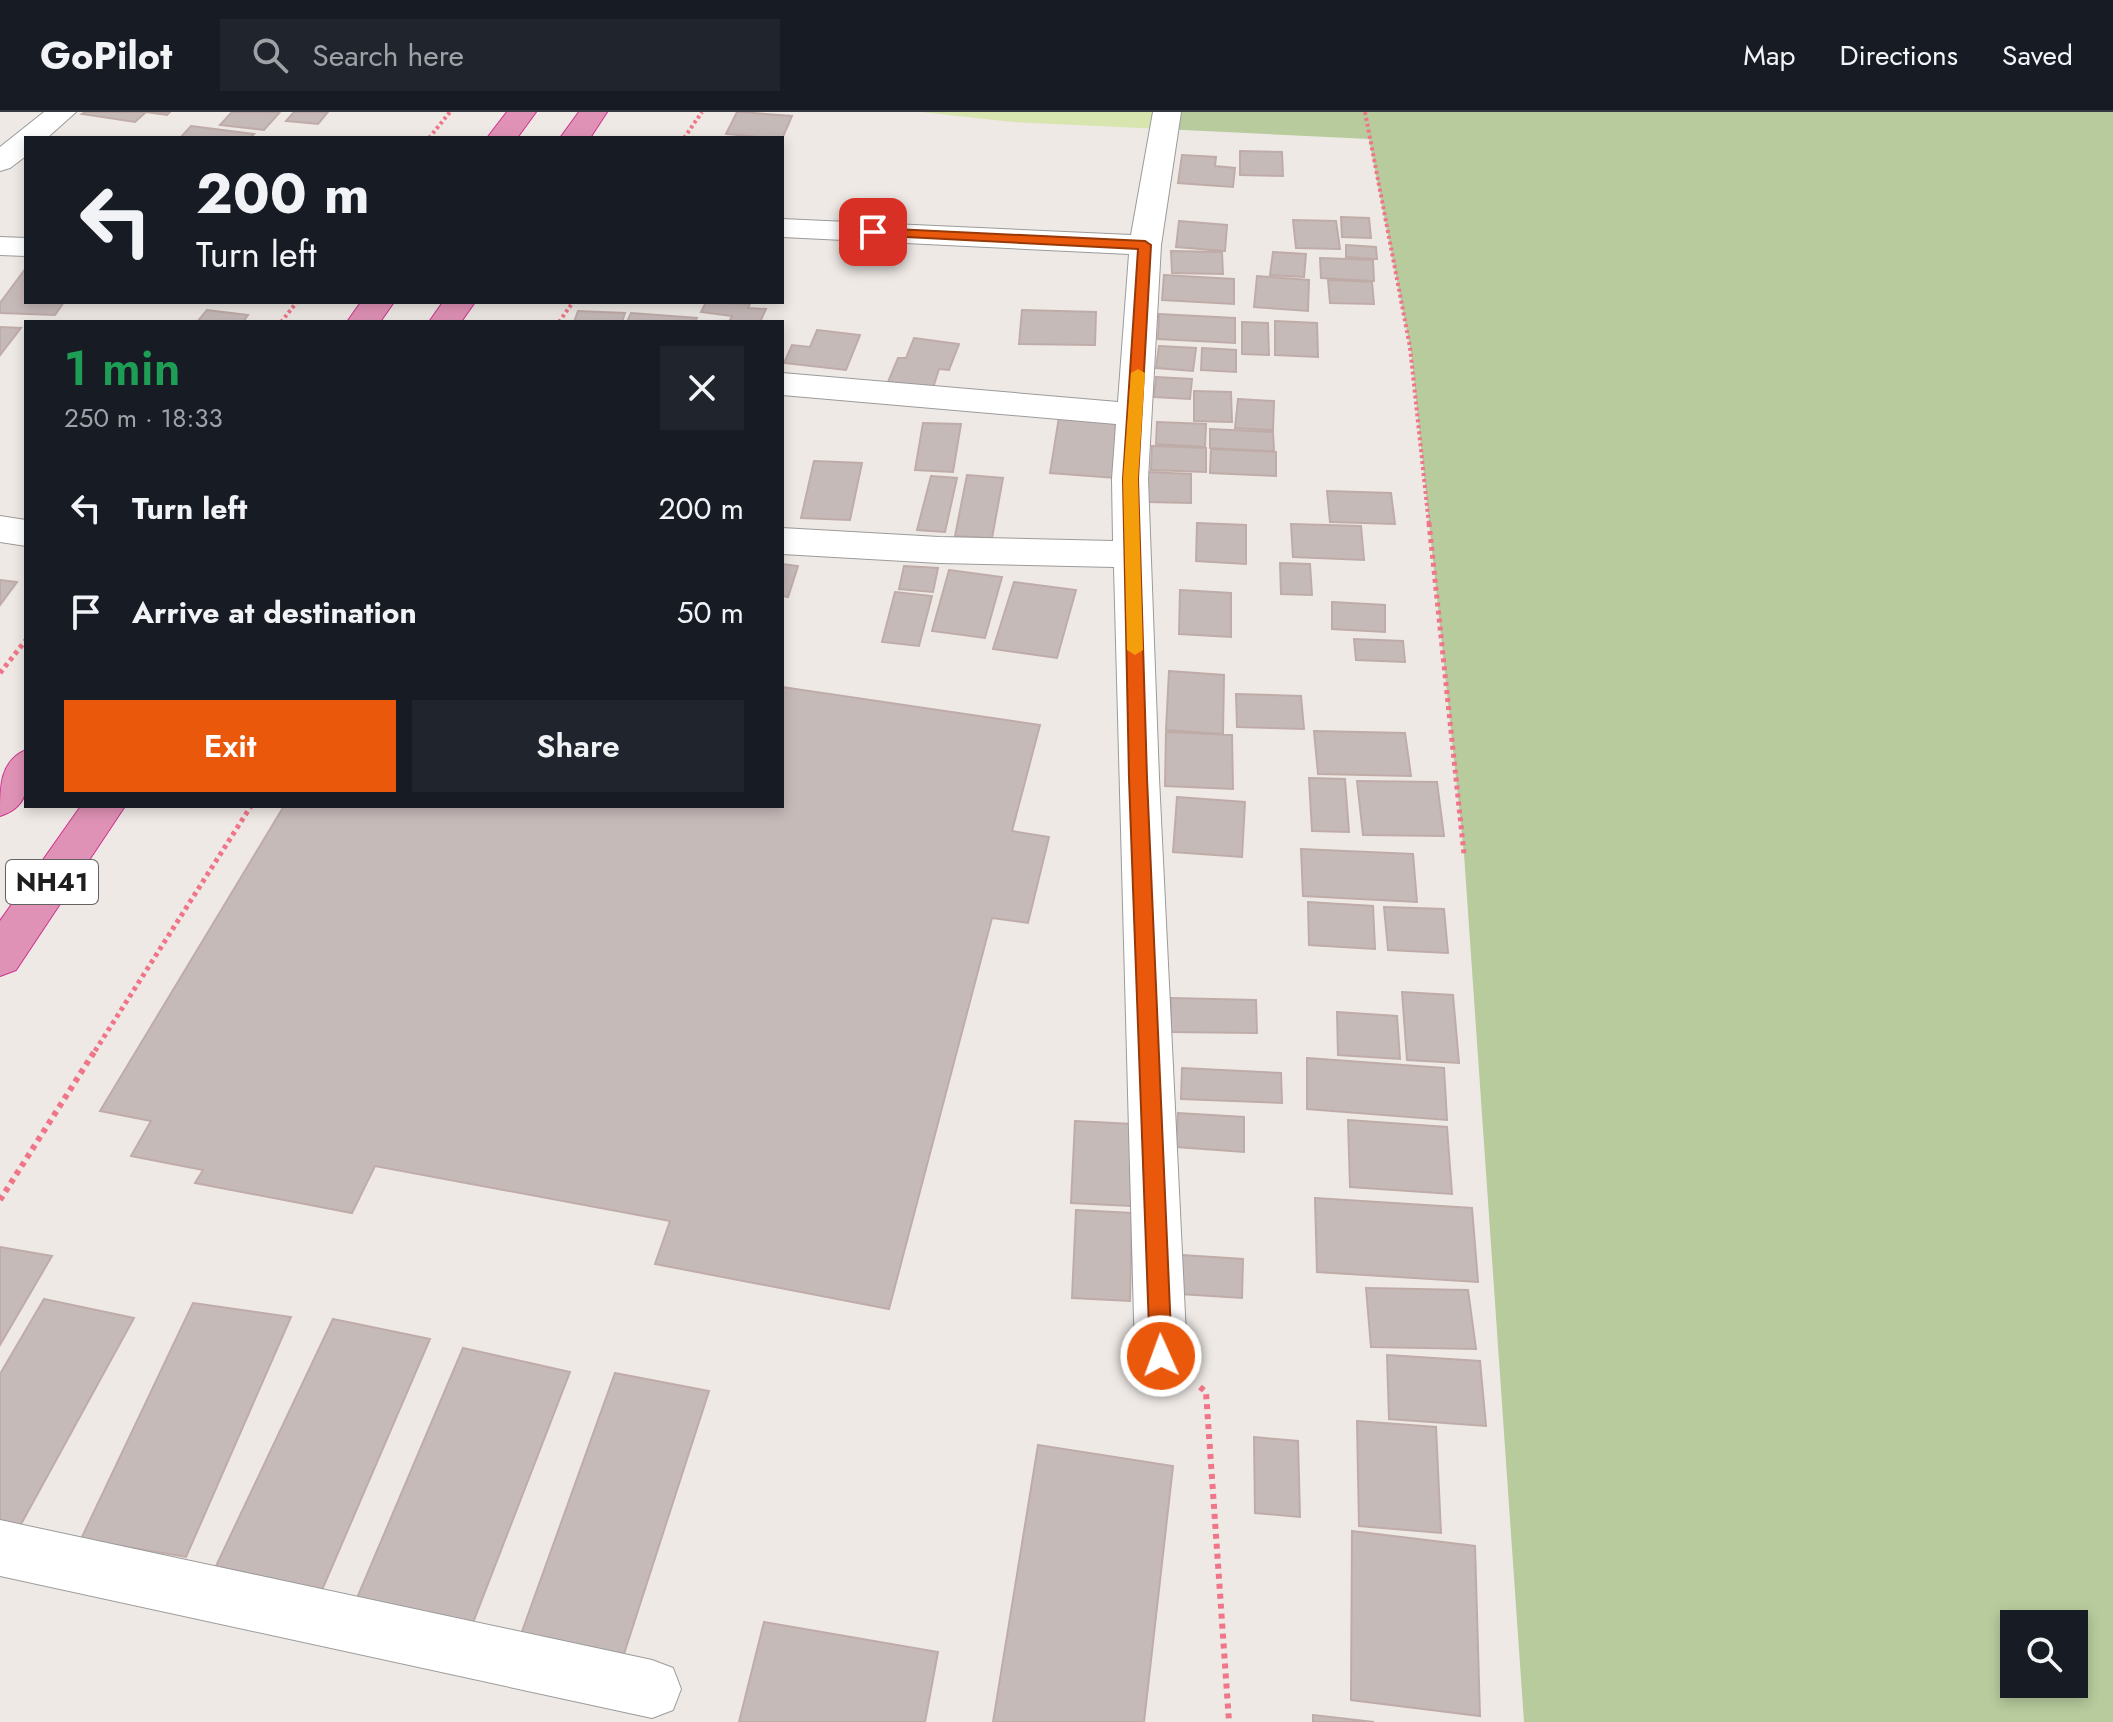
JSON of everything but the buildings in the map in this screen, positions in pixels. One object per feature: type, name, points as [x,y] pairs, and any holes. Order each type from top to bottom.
[{"type":"highway","points":[[504,136],[522,112]]},
{"type":"highway","points":[[576,136],[593,112]]},
{"type":"highway","points":[[0,800],[24,769]]},
{"type":"highway","name":"NH41","points":[[0,957],[103,808]]},
{"type":"street","points":[[32,136],[62,112]]},
{"type":"street","points":[[1161,1356],[1130,479],[1145,245],[1167,112]]},
{"type":"street","points":[[0,162],[24,142]]},
{"type":"street","points":[[784,228],[1145,245]]},
{"type":"street","points":[[0,246],[24,247]]},
{"type":"street","points":[[784,384],[1136,415]]},
{"type":"street","points":[[0,529],[24,533]]},
{"type":"street","points":[[784,541],[939,550],[1132,554]]},
{"type":"street","points":[[0,1548],[652,1689]]},
{"type":"path","points":[[431,136],[450,112]]},
{"type":"path","points":[[685,136],[702,112]]},
{"type":"path","points":[[1365,112],[1410,347],[1464,854]]},
{"type":"path","points":[[283,320],[295,304]]},
{"type":"path","points":[[0,673],[24,643]]},
{"type":"path","points":[[0,1200],[250,808]]},
{"type":"path","points":[[1161,1356],[1206,1392],[1229,1722]]},
{"type":"green space","points":[[921,112],[1167,112],[1163,129],[1013,122]]},
{"type":"green space","points":[[1167,112],[2113,112],[2113,1722],[1524,1722],[1464,854],[1411,352],[1369,139],[1163,129]]},
{"type":"slow traffic","points":[[1135,650],[1130,479],[1138,373]]},
{"type":"route","points":[[873,232],[1145,245],[1130,479],[1138,778],[1161,1356]]}]
